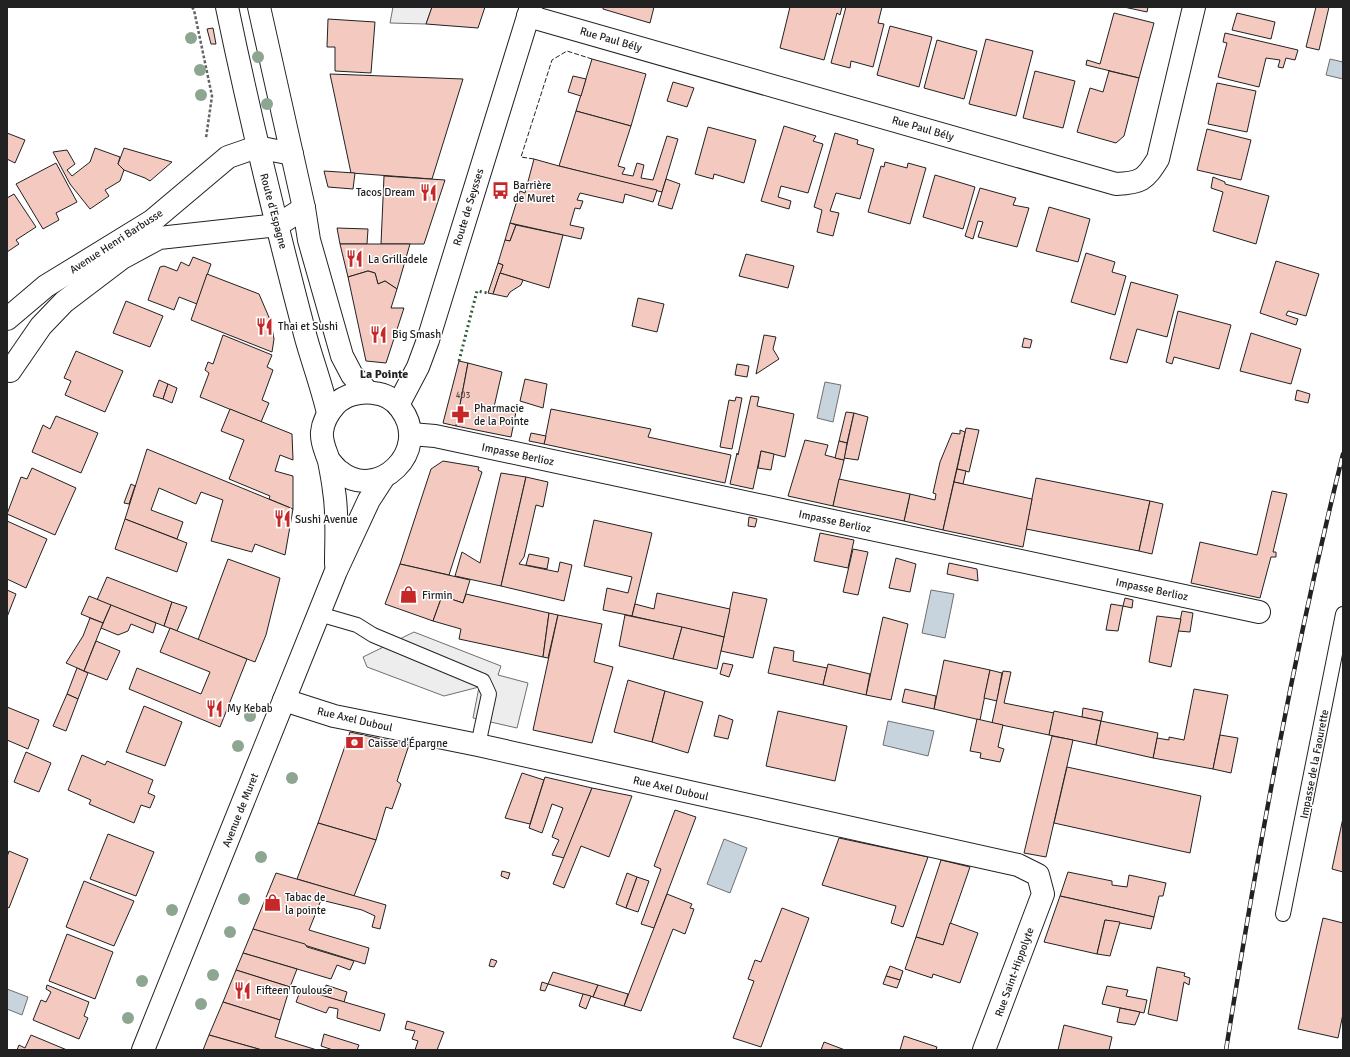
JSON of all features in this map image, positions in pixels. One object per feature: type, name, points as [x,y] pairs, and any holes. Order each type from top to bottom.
[{"type":"street","name":"Route d'Espagne","points":[[227,7],[257,147],[306,340],[323,389],[328,414]]},
{"type":"street","points":[[259,7],[310,240],[342,356],[352,374],[368,392]]},
{"type":"street","name":"Rue Paul Bély","points":[[529,11],[1116,184],[1134,184],[1148,174],[1158,159],[1194,7]]},
{"type":"street","name":"Route de Seysses","points":[[398,405],[418,367],[426,347],[529,11]]},
{"type":"street","points":[[257,147],[292,154]]},
{"type":"street","name":"Avenue Henri Barbusse","points":[[7,319],[46,286],[152,221],[228,157],[257,147]]},
{"type":"street","name":"Avenue Henri Barbusse","points":[[8,368],[46,321],[84,285],[122,258],[159,238],[278,225],[304,208]]},
{"type":"street","points":[[368,392],[379,394],[398,405],[404,413],[411,434],[409,447],[404,459],[395,469],[384,476],[369,480],[354,479],[339,472],[328,460],[323,446],[322,432],[328,414],[338,402],[352,394],[368,392]]},
{"type":"street","name":"Impasse Berlioz","points":[[411,434],[435,436],[1259,612]]},
{"type":"street","name":"Avenue de Muret","points":[[328,460],[334,492],[336,571]]},
{"type":"street","name":"Avenue de Muret","points":[[143,1050],[320,614],[336,571],[370,500],[384,476]]},
{"type":"street","name":"Rue Axel Duboul","points":[[284,700],[334,716],[478,745],[1018,865],[1038,875],[1043,894]]},
{"type":"street","name":"Rue Saint-Hippolyte","points":[[984,1050],[1043,894]]},
{"type":"lane","points":[[320,614],[358,625],[373,635],[483,681],[489,694],[478,745]]},
{"type":"lane","name":"Impasse de la Faourette","points":[[1283,914],[1343,614]]},
{"type":"path","points":[[192,7],[194,10],[212,96],[206,141]]},
{"type":"shaded area","points":[[393,7],[432,7],[426,24],[390,23]]},
{"type":"shaded area","points":[[1330,59],[1343,62],[1343,79],[1326,75]]},
{"type":"shaded area","points":[[825,382],[841,385],[833,422],[817,418]]},
{"type":"shaded area","points":[[931,590],[954,594],[945,638],[922,633]]},
{"type":"shaded area","points":[[414,632],[501,666],[498,675],[528,683],[517,728],[473,718],[479,687],[444,696],[367,667],[363,657]]},
{"type":"shaded area","points":[[888,721],[934,731],[928,756],[883,745]]},
{"type":"shaded area","points":[[724,839],[747,848],[730,893],[707,884]]},
{"type":"shaded area","points":[[7,989],[28,997],[22,1015],[7,1009]]},
{"type":"building","points":[[432,7],[485,7],[478,28],[426,24]]},
{"type":"building","points":[[603,7],[654,7],[650,23],[603,9]]},
{"type":"building","points":[[790,7],[842,7],[840,15],[837,13],[824,60],[780,48]]},
{"type":"building","points":[[846,7],[882,7],[878,23],[884,24],[873,67],[851,61],[850,68],[831,63]]},
{"type":"building","points":[[1124,7],[1148,7],[1147,12]]},
{"type":"building","points":[[1316,7],[1329,7],[1319,50],[1306,47]]},
{"type":"building","points":[[1114,13],[1154,23],[1139,78],[1086,65],[1087,60],[1100,64]]},
{"type":"building","points":[[1237,13],[1275,22],[1271,39],[1232,30]]},
{"type":"building","points":[[328,19],[375,22],[371,73],[335,71],[335,47],[327,47]]},
{"type":"building","points":[[890,26],[932,37],[919,87],[877,75]]},
{"type":"building","points":[[213,28],[216,44],[211,44],[207,29]]},
{"type":"building","points":[[1225,33],[1298,50],[1295,60],[1286,58],[1283,68],[1278,67],[1280,60],[1266,58],[1259,87],[1218,77],[1227,43],[1223,42]]},
{"type":"building","points":[[986,39],[1033,51],[1016,116],[969,104]]},
{"type":"building","points":[[937,40],[977,51],[964,99],[924,88]]},
{"type":"building","points":[[592,59],[646,74],[631,126],[576,111]]},
{"type":"building","points":[[1035,71],[1075,81],[1063,128],[1023,118]]},
{"type":"building","points":[[1109,71],[1139,78],[1124,136],[1116,143],[1077,132],[1090,88],[1103,92]]},
{"type":"building","points":[[330,74],[463,79],[432,179],[351,173]]},
{"type":"building","points":[[573,76],[586,79],[581,96],[568,92]]},
{"type":"building","points":[[673,82],[694,88],[687,107],[667,101]]},
{"type":"building","points":[[1217,83],[1256,91],[1247,132],[1208,124]]},
{"type":"building","points":[[576,111],[631,126],[618,166],[625,168],[622,174],[633,176],[637,163],[644,165],[641,178],[653,180],[667,136],[678,139],[662,192],[559,166]]},
{"type":"building","points":[[784,126],[816,136],[813,141],[823,144],[808,193],[781,186],[778,197],[791,201],[789,209],[761,201]]},
{"type":"building","points":[[708,127],[756,140],[744,183],[714,174],[713,179],[695,174]]},
{"type":"building","points":[[1207,129],[1251,140],[1241,180],[1197,170]]},
{"type":"building","points":[[7,133],[25,140],[15,163],[7,159]]},
{"type":"building","points":[[835,133],[858,140],[857,144],[874,149],[860,199],[836,193],[830,211],[839,213],[833,236],[817,232],[822,210],[814,207]]},
{"type":"building","points":[[95,148],[120,157],[118,164],[124,170],[120,181],[105,190],[109,196],[90,209],[70,184],[53,152],[67,150],[75,164],[67,170],[72,176],[90,162]]},
{"type":"building","points":[[124,148],[172,162],[150,181],[124,170],[118,164]]},
{"type":"building","points":[[534,159],[657,190],[653,202],[625,194],[623,203],[580,193],[577,200],[583,201],[580,209],[575,208],[570,225],[584,228],[581,239],[510,223],[520,191],[525,193]]},
{"type":"building","points":[[885,162],[907,168],[908,163],[926,168],[910,224],[868,212],[881,166],[884,167]]},
{"type":"building","points":[[56,163],[77,202],[56,213],[59,220],[43,229],[16,184]]},
{"type":"building","points":[[324,171],[355,173],[353,189],[328,187]]},
{"type":"building","points":[[935,175],[975,187],[963,229],[923,217]]},
{"type":"building","points":[[384,176],[445,180],[424,244],[381,244]]},
{"type":"building","points":[[1213,177],[1225,182],[1225,184],[1269,196],[1256,244],[1213,231],[1223,192],[1211,188]]},
{"type":"building","points":[[666,179],[680,184],[672,209],[658,205]]},
{"type":"building","points":[[980,188],[1016,198],[1013,205],[1029,208],[1017,247],[978,237],[983,222],[978,221],[973,239],[965,236]]},
{"type":"building","points":[[14,194],[36,227],[16,240],[19,244],[7,252],[7,198]]},
{"type":"building","points":[[1049,207],[1090,219],[1078,262],[1036,251]]},
{"type":"building","points":[[510,223],[516,225],[510,241],[505,240]]},
{"type":"building","points":[[516,225],[563,235],[549,288],[500,273],[503,265],[498,263],[505,240],[510,241]]},
{"type":"building","points":[[337,228],[368,229],[367,244],[340,244]]},
{"type":"building","points":[[340,244],[410,244],[397,289],[385,281],[378,284],[375,273],[368,271],[348,277]]},
{"type":"building","points":[[1086,253],[1115,262],[1112,272],[1126,276],[1115,315],[1071,302]]},
{"type":"building","points":[[746,254],[794,266],[788,288],[739,276]]},
{"type":"building","points":[[193,257],[211,264],[197,304],[179,297],[174,310],[148,300],[160,267],[164,266],[177,271],[181,262],[189,266]]},
{"type":"building","points":[[1276,261],[1319,274],[1306,316],[1288,311],[1286,315],[1298,319],[1296,325],[1260,313]]},
{"type":"building","points":[[498,263],[503,265],[493,294],[488,293]]},
{"type":"building","points":[[368,271],[375,273],[378,284],[385,281],[397,289],[391,308],[404,308],[386,363],[366,361],[348,277]]},
{"type":"building","points":[[500,273],[523,280],[521,285],[510,292],[507,297],[493,294]]},
{"type":"building","points":[[207,274],[259,294],[271,322],[274,339],[272,352],[191,320]]},
{"type":"building","points":[[1131,282],[1178,295],[1167,337],[1137,329],[1127,363],[1110,359]]},
{"type":"building","points":[[638,298],[664,304],[657,332],[632,326]]},
{"type":"building","points":[[126,301],[163,316],[150,347],[113,333]]},
{"type":"building","points":[[1178,311],[1231,325],[1219,369],[1174,357],[1172,364],[1166,362]]},
{"type":"building","points":[[1251,333],[1301,349],[1291,384],[1240,371]]},
{"type":"building","points":[[223,335],[272,355],[267,367],[273,370],[262,400],[269,403],[261,422],[200,397],[209,373],[205,370],[208,362],[213,364]]},
{"type":"building","points":[[764,335],[776,337],[773,349],[779,359],[756,374]]},
{"type":"building","points":[[1024,338],[1032,340],[1030,348],[1022,347]]},
{"type":"building","points":[[76,351],[123,371],[105,412],[65,395],[71,381],[64,378]]},
{"type":"building","points":[[459,361],[468,363],[456,426],[443,423]]},
{"type":"building","points":[[468,363],[502,372],[494,407],[516,412],[511,437],[456,426]]},
{"type":"building","points":[[737,364],[749,366],[747,377],[735,375]]},
{"type":"building","points":[[525,379],[547,384],[543,408],[520,401]]},
{"type":"building","points":[[159,380],[168,384],[163,399],[153,396]]},
{"type":"building","points":[[168,384],[177,388],[172,403],[163,399]]},
{"type":"building","points":[[1297,390],[1310,394],[1308,403],[1295,400]]},
{"type":"building","points":[[751,396],[759,397],[757,406],[794,414],[785,457],[761,451],[753,489],[730,484]]},
{"type":"building","points":[[736,397],[742,398],[732,449],[720,447],[729,400],[735,401]]},
{"type":"building","points":[[230,409],[292,434],[293,460],[280,455],[275,471],[293,476],[293,509],[269,499],[270,496],[229,479],[244,440],[221,431]]},
{"type":"building","points":[[551,409],[651,429],[648,437],[731,455],[725,483],[544,444]]},
{"type":"building","points":[[846,412],[854,413],[847,443],[839,441]]},
{"type":"building","points":[[854,413],[868,417],[858,460],[844,458]]},
{"type":"building","points":[[56,416],[98,433],[81,473],[32,452],[43,425],[50,429]]},
{"type":"building","points":[[966,428],[979,430],[969,472],[957,469]]},
{"type":"building","points":[[960,430],[965,432],[943,530],[904,521],[910,494],[935,500],[936,494],[933,493],[940,462],[952,433],[960,434]]},
{"type":"building","points":[[531,433],[546,436],[544,444],[529,441]]},
{"type":"building","points":[[805,440],[828,445],[825,455],[844,460],[833,506],[788,496]]},
{"type":"building","points":[[839,441],[847,443],[844,460],[835,458]]},
{"type":"building","points":[[147,449],[293,509],[285,555],[255,544],[252,552],[211,541],[223,500],[201,492],[196,504],[159,488],[151,510],[183,522],[177,539],[125,519]]},
{"type":"building","points":[[761,451],[774,454],[771,470],[758,468]]},
{"type":"building","points":[[443,461],[479,467],[478,470],[482,472],[449,575],[400,564],[431,469]]},
{"type":"building","points":[[32,468],[76,488],[55,535],[7,514],[21,477],[27,479]]},
{"type":"building","points":[[957,469],[966,471],[963,484],[954,482]]},
{"type":"building","points":[[501,473],[526,477],[501,586],[455,576],[462,552],[480,563]]},
{"type":"building","points":[[526,477],[548,482],[543,507],[536,505],[524,557],[519,564],[558,572],[560,562],[572,565],[564,601],[501,586]]},
{"type":"building","points":[[1036,478],[1150,501],[1139,551],[1026,529]]},
{"type":"building","points":[[839,479],[910,494],[904,521],[833,506]]},
{"type":"building","points":[[954,482],[1032,499],[1023,547],[943,530]]},
{"type":"building","points":[[131,484],[135,486],[129,504],[124,503]]},
{"type":"building","points":[[1272,491],[1287,494],[1273,552],[1276,552],[1276,557],[1271,557],[1260,598],[1191,583],[1200,542],[1257,555]]},
{"type":"building","points":[[1150,501],[1163,504],[1152,554],[1139,551]]},
{"type":"building","points":[[749,517],[757,519],[755,527],[748,526]]},
{"type":"building","points":[[125,519],[187,543],[177,572],[115,549]]},
{"type":"building","points":[[594,520],[652,533],[632,616],[603,610],[607,588],[628,593],[632,577],[584,566]]},
{"type":"building","points":[[7,521],[47,539],[26,588],[7,579]]},
{"type":"building","points":[[820,533],[854,540],[848,568],[814,561]]},
{"type":"building","points":[[853,549],[868,552],[858,595],[843,592]]},
{"type":"building","points":[[529,554],[549,558],[547,569],[526,565]]},
{"type":"building","points":[[896,558],[916,564],[910,592],[889,588]]},
{"type":"building","points":[[228,559],[280,578],[266,635],[255,662],[198,640]]},
{"type":"building","points":[[949,563],[977,569],[978,581],[947,574]]},
{"type":"building","points":[[400,564],[470,580],[463,603],[442,596],[433,621],[385,604]]},
{"type":"building","points":[[107,577],[172,602],[164,626],[97,600]]},
{"type":"building","points":[[7,590],[16,594],[7,617]]},
{"type":"building","points":[[733,592],[767,599],[753,658],[721,651]]},
{"type":"building","points":[[657,593],[730,609],[724,637],[632,616],[635,604],[654,609]]},
{"type":"building","points":[[466,594],[549,613],[543,657],[459,639],[461,629],[433,621],[442,596],[463,603]]},
{"type":"building","points":[[89,596],[111,605],[103,623],[81,614]]},
{"type":"building","points":[[1125,598],[1133,600],[1132,608],[1123,606]]},
{"type":"building","points":[[172,602],[187,607],[177,631],[164,626]]},
{"type":"building","points":[[1111,604],[1123,606],[1118,631],[1106,630]]},
{"type":"building","points":[[111,605],[156,623],[153,633],[131,624],[128,631],[118,635],[101,628]]},
{"type":"building","points":[[1182,611],[1193,613],[1190,632],[1178,631]]},
{"type":"building","points":[[549,613],[558,615],[548,658],[543,657]]},
{"type":"building","points":[[558,615],[602,624],[594,662],[613,667],[592,743],[533,730]]},
{"type":"building","points":[[625,615],[682,627],[673,659],[619,646]]},
{"type":"building","points":[[1157,616],[1181,619],[1171,667],[1149,662]]},
{"type":"building","points":[[883,617],[908,624],[891,700],[866,695]]},
{"type":"building","points":[[90,618],[103,623],[84,671],[66,663],[83,636]]},
{"type":"building","points":[[682,627],[724,637],[717,669],[673,659]]},
{"type":"building","points":[[170,628],[247,659],[220,727],[129,689],[137,668],[201,694],[210,672],[160,652]]},
{"type":"building","points":[[96,641],[120,651],[107,680],[84,671]]},
{"type":"building","points":[[774,647],[794,651],[793,661],[827,668],[823,685],[768,673]]},
{"type":"building","points":[[944,660],[990,670],[980,720],[934,709]]},
{"type":"building","points":[[723,663],[733,665],[729,677],[720,674]]},
{"type":"building","points":[[828,664],[870,674],[866,695],[823,685]]},
{"type":"building","points":[[77,668],[88,673],[78,699],[67,694]]},
{"type":"building","points":[[990,670],[1002,673],[997,701],[984,698]]},
{"type":"building","points":[[1003,671],[1011,672],[1004,703],[1054,713],[1049,735],[992,723]]},
{"type":"building","points":[[628,680],[665,691],[652,742],[614,732]]},
{"type":"building","points":[[905,689],[936,696],[934,709],[902,702]]},
{"type":"building","points":[[1194,689],[1228,695],[1213,769],[1153,758],[1157,738],[1169,740],[1169,737],[1184,740]]},
{"type":"building","points":[[665,691],[703,702],[688,753],[652,742]]},
{"type":"building","points":[[67,694],[78,699],[66,731],[53,726]]},
{"type":"building","points":[[144,706],[182,722],[165,766],[126,752]]},
{"type":"building","points":[[7,707],[39,720],[28,749],[7,740]]},
{"type":"building","points":[[1083,708],[1103,712],[1101,721],[1082,717]]},
{"type":"building","points":[[778,711],[847,726],[835,781],[766,766]]},
{"type":"building","points":[[1054,711],[1101,721],[1096,745],[1049,735]]},
{"type":"building","points":[[719,715],[733,720],[728,739],[714,736]]},
{"type":"building","points":[[977,719],[1003,725],[998,747],[1004,749],[1000,762],[980,758],[981,753],[970,751]]},
{"type":"building","points":[[1101,721],[1158,733],[1153,758],[1096,745]]},
{"type":"building","points":[[350,732],[409,745],[397,781],[401,784],[392,809],[386,807],[376,840],[318,823]]},
{"type":"building","points":[[1220,735],[1238,738],[1231,773],[1213,769]]},
{"type":"building","points":[[1052,736],[1073,740],[1046,857],[1024,853]]},
{"type":"building","points":[[26,752],[51,763],[39,792],[14,782]]},
{"type":"building","points":[[82,755],[105,765],[107,761],[153,780],[148,793],[155,796],[150,808],[141,805],[134,823],[89,804],[91,800],[68,790]]},
{"type":"building","points":[[1067,767],[1201,796],[1190,853],[1054,823]]},
{"type":"building","points":[[522,773],[544,780],[530,824],[505,818]]},
{"type":"building","points":[[545,777],[592,788],[564,858],[552,855],[559,840],[552,837],[563,808],[552,804],[542,833],[529,828]]},
{"type":"building","points":[[592,788],[632,796],[609,857],[581,846],[564,888],[553,884]]},
{"type":"building","points":[[675,810],[696,817],[654,928],[641,924],[661,869],[654,866]]},
{"type":"building","points":[[1343,818],[1343,872],[1332,869]]},
{"type":"building","points":[[318,823],[376,840],[354,896],[297,879]]},
{"type":"building","points":[[108,834],[154,852],[136,896],[90,879]]},
{"type":"building","points":[[839,838],[928,857],[903,927],[891,923],[896,906],[822,885]]},
{"type":"building","points":[[9,851],[28,859],[9,908],[7,907],[7,857]]},
{"type":"building","points":[[941,860],[970,867],[943,945],[916,937]]},
{"type":"building","points":[[502,871],[510,873],[508,879],[501,876]]},
{"type":"building","points":[[1068,872],[1112,881],[1112,885],[1127,887],[1129,875],[1166,883],[1163,896],[1159,896],[1154,917],[1060,896]]},
{"type":"building","points":[[276,873],[386,905],[380,929],[372,927],[375,916],[362,910],[321,900],[309,930],[369,948],[365,964],[253,929]]},
{"type":"building","points":[[627,873],[637,877],[626,908],[616,904]]},
{"type":"building","points":[[637,877],[649,881],[638,912],[626,908]]},
{"type":"building","points":[[84,881],[134,901],[114,946],[66,927]]},
{"type":"building","points":[[667,894],[692,904],[690,908],[694,909],[685,934],[673,929],[641,1011],[624,1006]]},
{"type":"building","points":[[1060,896],[1154,917],[1151,929],[1105,920],[1097,954],[1044,942]]},
{"type":"building","points":[[782,908],[809,918],[761,1047],[733,1038],[754,981],[748,979],[755,960],[761,962]]},
{"type":"building","points":[[1323,918],[1343,923],[1343,1014],[1338,1038],[1298,1029]]},
{"type":"building","points":[[1105,920],[1120,922],[1110,956],[1097,954]]},
{"type":"building","points":[[950,923],[978,933],[960,983],[933,974],[932,978],[905,969],[916,937],[943,945]]},
{"type":"building","points":[[253,929],[305,944],[307,947],[354,961],[350,970],[337,965],[331,979],[243,953]]},
{"type":"building","points":[[67,934],[113,952],[95,999],[49,981]]},
{"type":"building","points":[[243,953],[297,969],[290,987],[236,970]]},
{"type":"building","points":[[491,959],[497,961],[494,967],[489,966]]},
{"type":"building","points":[[890,966],[903,971],[900,980],[886,976]]},
{"type":"building","points":[[1157,967],[1185,973],[1184,976],[1190,978],[1189,985],[1184,982],[1177,1021],[1148,1014]]},
{"type":"building","points":[[236,970],[290,987],[280,1020],[223,1002]]},
{"type":"building","points":[[553,972],[598,985],[593,997],[548,984]]},
{"type":"building","points":[[886,976],[900,980],[897,988],[883,984]]},
{"type":"building","points":[[542,982],[548,984],[545,991],[540,990]]},
{"type":"building","points":[[47,985],[89,1002],[84,1016],[88,1018],[79,1039],[33,1020],[41,1000],[46,1002],[51,992],[46,989]]},
{"type":"building","points":[[326,985],[347,992],[344,1002],[316,994],[319,987],[325,989]]},
{"type":"building","points":[[598,985],[628,994],[624,1006],[593,997]]},
{"type":"building","points":[[1107,986],[1128,990],[1126,996],[1147,1000],[1144,1013],[1102,1004]]},
{"type":"building","points":[[301,989],[385,1014],[380,1031],[337,1018],[338,1009],[329,1007],[326,1013],[296,1002]]},
{"type":"building","points":[[583,994],[591,996],[586,1009],[579,1006]]},
{"type":"building","points":[[223,1002],[280,1020],[275,1037],[317,1050],[262,1050],[209,1035]]},
{"type":"building","points":[[1120,1008],[1140,1012],[1135,1025],[1117,1022]]},
{"type":"building","points":[[407,1021],[444,1032],[437,1050],[415,1050],[418,1041],[412,1039],[415,1031],[405,1029]]},
{"type":"building","points":[[1064,1025],[1112,1037],[1109,1050],[1058,1050]]},
{"type":"building","points":[[324,1034],[359,1045],[357,1050],[333,1050],[321,1046]]},
{"type":"building","points":[[31,1035],[67,1050],[17,1050],[19,1045],[25,1048]]},
{"type":"building","points":[[209,1035],[262,1050],[203,1050]]},
{"type":"building","points":[[904,1036],[937,1047],[936,1050],[900,1050]]},
{"type":"building","points":[[824,1042],[845,1050],[821,1050]]},
{"type":"railway","points":[[1226,1050],[1278,751],[1325,528],[1343,454]]},
{"type":"hedge","points":[[459,361],[477,291],[488,293]]},
{"type":"fence","points":[[534,159],[521,157],[552,60],[567,51],[592,59]]},
{"type":"place","name":"Barrière de Muret","points":[[500,191]]},
{"type":"place","name":"Tacos Dream","points":[[428,192]]},
{"type":"place","name":"La Grilladele","points":[[355,259]]},
{"type":"place","name":"Thai et Sushi","points":[[265,326]]},
{"type":"place","name":"Big Smash","points":[[379,334]]},
{"type":"place","name":"Pharmacie de la Pointe","points":[[461,414]]},
{"type":"place","name":"Sushi Avenue","points":[[282,519]]},
{"type":"place","name":"Firmin","points":[[409,595]]},
{"type":"place","name":"My Kebab","points":[[214,708]]},
{"type":"place","name":"Caisse d'Épargne","points":[[355,743]]},
{"type":"place","name":"Tabac de la pointe","points":[[272,903]]},
{"type":"place","name":"Fifteen Toulouse","points":[[243,990]]},
{"type":"district","name":"La Pointe","points":[[384,374]]}]
